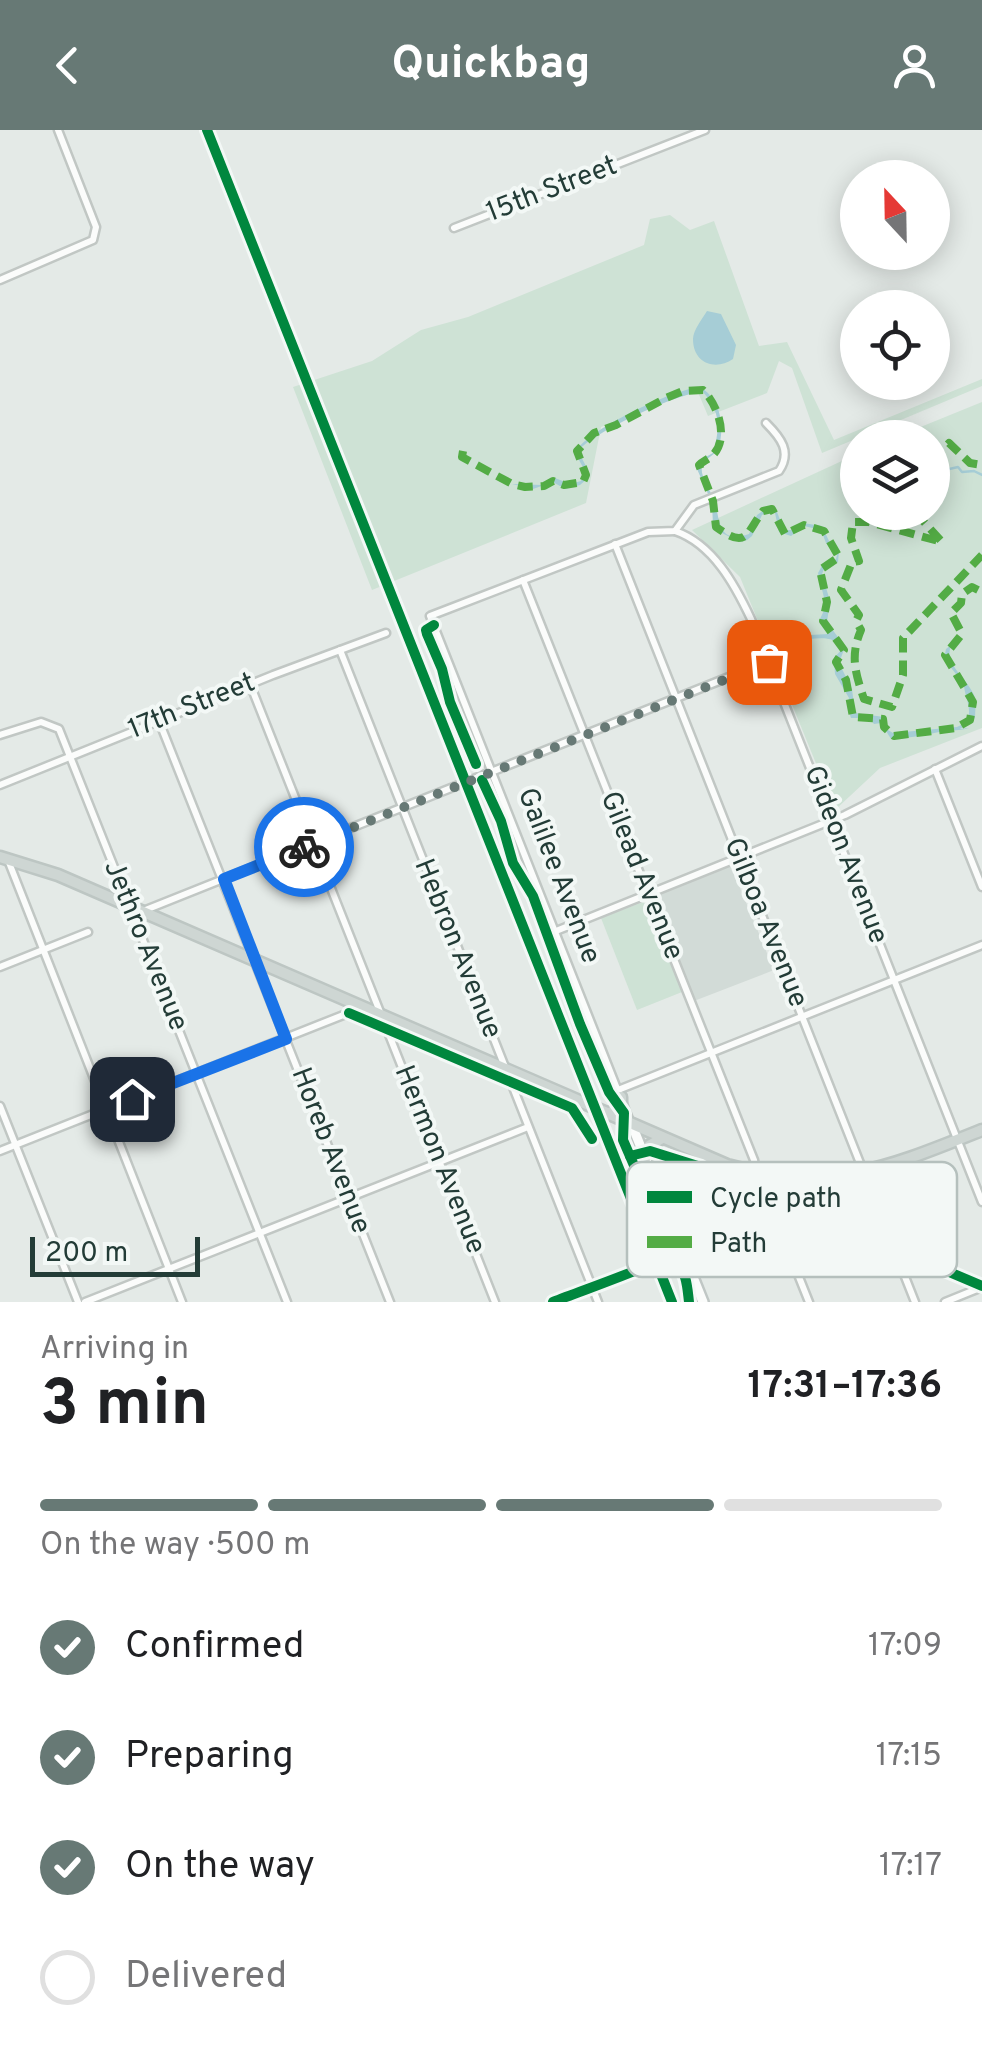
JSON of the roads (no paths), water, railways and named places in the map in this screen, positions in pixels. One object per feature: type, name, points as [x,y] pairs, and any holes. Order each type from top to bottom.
[{"type":"main road","points":[[4,857],[58,875],[720,1162]]},
{"type":"main road","points":[[607,1115],[620,1106],[620,1094]]},
{"type":"main road","points":[[902,1162],[982,1130]]},
{"type":"main road","points":[[645,1159],[649,1146],[662,1138]]},
{"type":"street","points":[[0,280],[93,240],[96,227],[58,130]]},
{"type":"street","name":"15th Street","points":[[454,228],[705,130]]},
{"type":"street","points":[[523,580],[649,531],[675,531],[694,505],[779,471],[786,461],[784,446],[766,424]]},
{"type":"street","name":"Gideon Avenue","points":[[675,531],[693,540],[722,568],[741,598],[982,1202]]},
{"type":"street","name":"Gilboa Avenue","points":[[615,544],[860,1162]]},
{"type":"street","name":"Galilee Avenue","points":[[523,580],[430,616],[646,1162]]},
{"type":"street","name":"Gilead Avenue","points":[[523,580],[752,1162]]},
{"type":"street","name":"17th Street","points":[[0,785],[386,633]]},
{"type":"street","name":"Hebron Avenue","points":[[340,650],[598,1302]]},
{"type":"street","points":[[142,912],[769,662]]},
{"type":"street","name":"Hermon Avenue","points":[[250,684],[495,1302]]},
{"type":"street","name":"Jethro Avenue","points":[[0,735],[51,719],[59,729],[287,1302]]},
{"type":"street","name":"Horeb Avenue","points":[[159,721],[390,1302]]},
{"type":"street","points":[[556,931],[831,820],[982,746]]},
{"type":"street","points":[[935,769],[982,888]]},
{"type":"street","points":[[4,857],[182,1302]]},
{"type":"street","points":[[0,967],[88,932]]},
{"type":"street","points":[[620,1094],[711,1053],[982,945]]},
{"type":"street","points":[[0,1151],[362,1008]]},
{"type":"street","points":[[0,1106],[81,1302],[528,1127]]},
{"type":"street","points":[[553,1302],[627,1272]]},
{"type":"street","name":"Galilee Avenue","points":[[692,1277],[702,1302]]},
{"type":"street","points":[[799,1277],[809,1302]]},
{"type":"street","name":"Gilboa Avenue","points":[[905,1277],[915,1302]]},
{"type":"street","points":[[945,1302],[982,1287]]},
{"type":"water","points":[[707,311],[721,314],[736,345],[733,359],[726,363],[707,363],[694,348],[695,332]]},
{"type":"water","points":[[700,387],[713,399],[720,415],[718,450],[704,462],[702,470],[725,533],[738,537],[749,534],[757,515],[771,505],[784,530],[794,530],[803,523],[822,526],[839,551],[838,562],[822,574],[830,601],[827,622],[845,647],[839,663],[852,689],[855,713],[884,717],[893,733],[957,727],[967,722],[969,707],[964,684],[944,659],[952,644],[952,663],[975,699],[975,718],[960,729],[969,728],[891,739],[881,723],[851,718],[849,698],[835,674],[834,658],[842,649],[836,642],[809,639],[795,652],[811,635],[828,634],[820,619],[826,606],[818,573],[823,564],[837,555],[821,530],[804,526],[791,536],[779,532],[775,513],[771,511],[762,515],[752,536],[740,542],[713,526],[712,503],[697,469],[702,459],[713,453],[717,421],[703,392],[657,406],[586,443],[578,451],[587,468],[587,479],[580,485],[565,489],[553,482],[533,489],[512,484],[542,485],[555,478],[570,484],[581,481],[584,469],[575,453],[582,444],[651,403]]},
{"type":"waterway","points":[[950,469],[958,467],[962,472],[982,475]]}]
